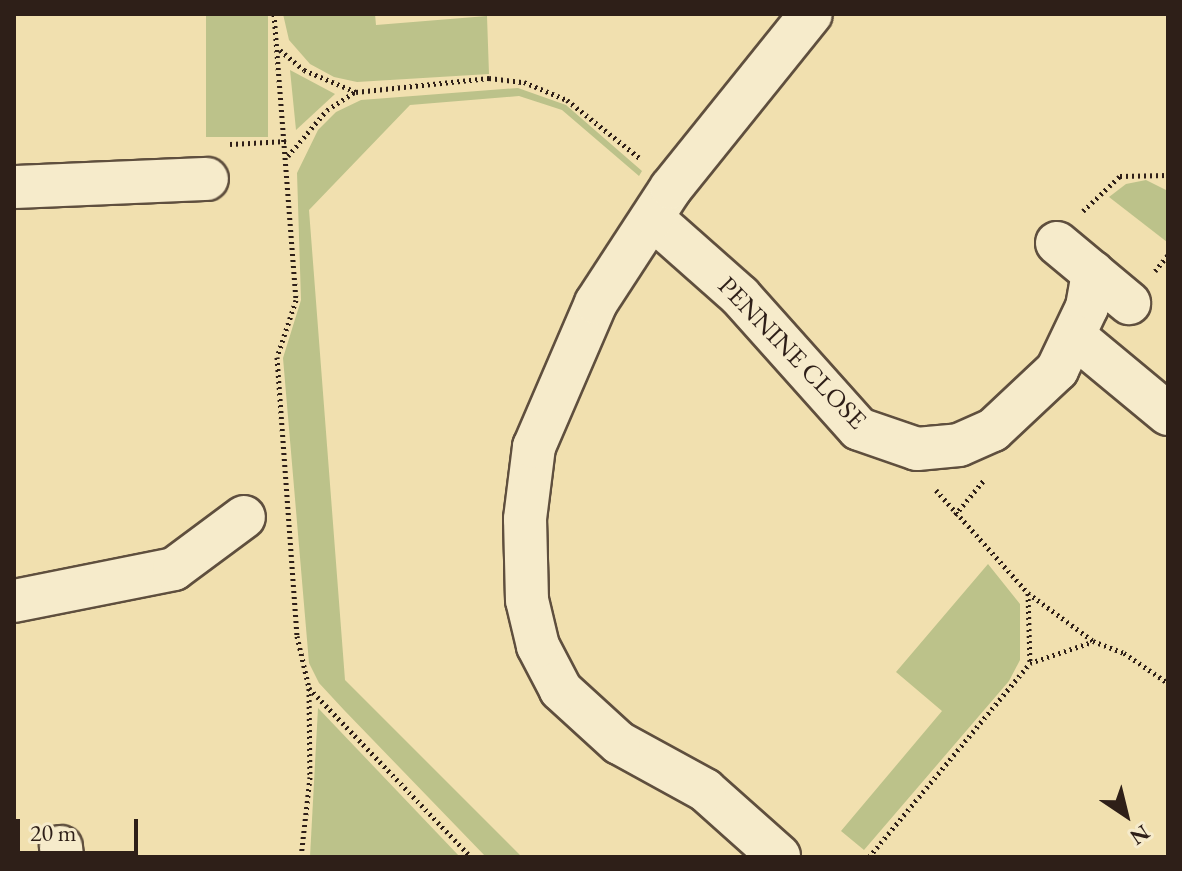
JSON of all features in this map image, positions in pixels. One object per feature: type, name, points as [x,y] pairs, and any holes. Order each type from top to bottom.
[{"type":"street","points":[[779,856],[705,790],[619,743],[589,720],[561,690],[538,646],[527,600],[525,519],[534,447],[596,303],[662,204],[795,20]]},
{"type":"street","points":[[14,187],[207,179]]},
{"type":"street","name":"PENNINE CLOSE","points":[[662,204],[859,429],[917,449],[959,445],[993,430],[1057,370],[1087,307],[1093,273]]},
{"type":"street","points":[[1057,243],[1129,303]]},
{"type":"street","points":[[1074,336],[1168,414]]},
{"type":"street","points":[[14,601],[174,569],[244,517]]},
{"type":"path","points":[[274,14],[288,156],[296,300],[277,357],[297,636],[309,688],[310,777],[301,857]]},
{"type":"path","points":[[278,49],[304,70],[356,92]]},
{"type":"path","points":[[288,156],[327,110],[356,92],[489,78],[524,82],[567,100],[662,204]]},
{"type":"path","points":[[1057,243],[1120,176],[1168,175]]},
{"type":"path","points":[[917,449],[942,498],[1028,593],[1093,641],[1124,653],[1168,683]]},
{"type":"path","points":[[1028,593],[1030,663]]},
{"type":"path","points":[[869,857],[1030,663],[1093,641]]},
{"type":"path","points":[[309,688],[471,857]]},
{"type":"green space","points":[[206,14],[268,14],[268,137],[206,137]]},
{"type":"green space","points":[[283,14],[375,14],[376,25],[487,16],[489,74],[357,82],[334,77],[310,64],[289,40]]},
{"type":"green space","points":[[290,70],[335,94],[296,130]]},
{"type":"green space","points":[[518,88],[566,105],[642,171],[639,176],[562,110],[519,96],[410,105],[309,210],[345,680],[522,857],[486,857],[319,683],[309,663],[283,358],[301,300],[297,173],[318,130],[336,112],[361,100]]},
{"type":"green space","points":[[1146,180],[1168,191],[1167,242],[1109,197],[1126,184]]},
{"type":"green space","points":[[988,564],[1020,604],[1020,660],[1009,681],[864,850],[841,831],[942,711],[896,672]]},
{"type":"green space","points":[[318,708],[460,857],[310,857]]}]
